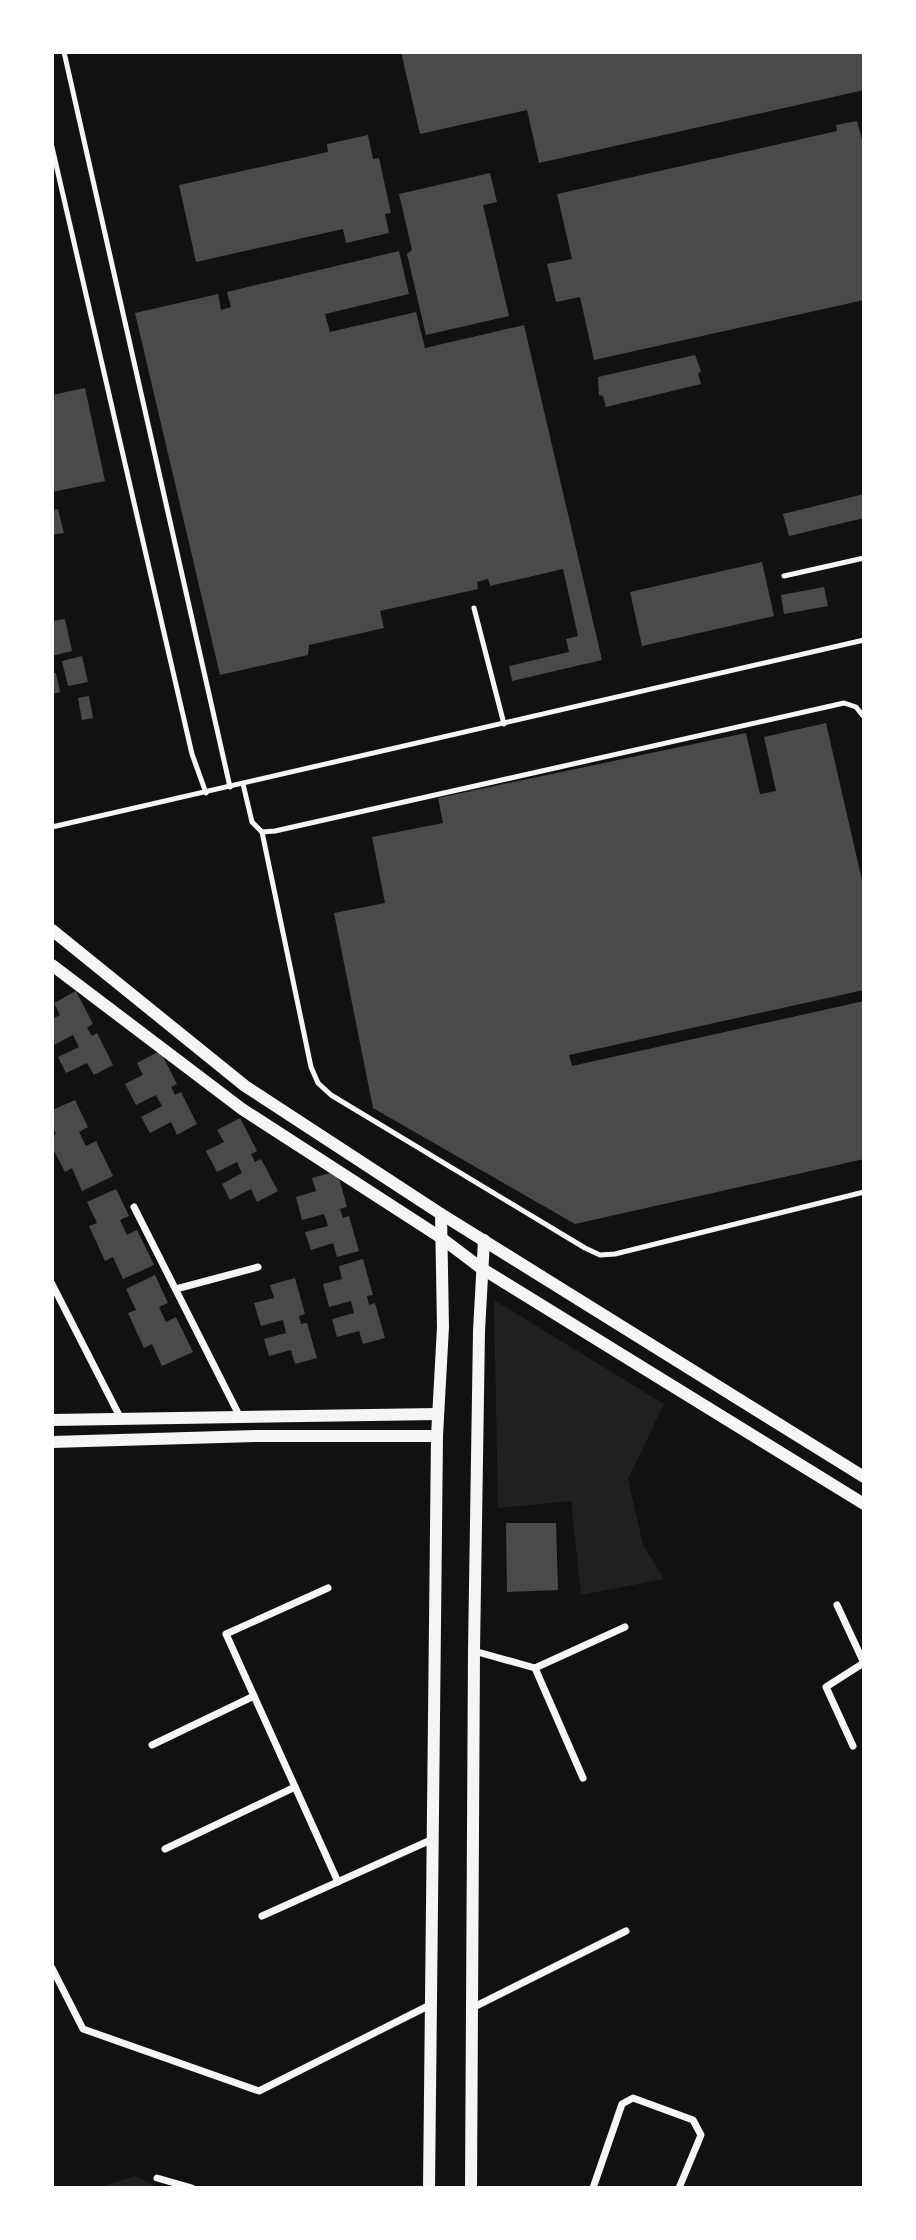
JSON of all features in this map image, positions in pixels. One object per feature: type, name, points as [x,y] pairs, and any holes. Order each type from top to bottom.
[{"type":"street","points":[[52,930],[246,1086],[441,1214],[863,1477]]},
{"type":"street","points":[[52,965],[243,1109],[440,1237],[481,1268],[863,1504]]},
{"type":"street","points":[[134,1207],[240,1417]]},
{"type":"street","points":[[429,2188],[437,1437],[443,1327],[441,1214]]},
{"type":"street","points":[[471,2188],[474,1651],[481,1268],[484,1240]]},
{"type":"street","points":[[176,1289],[258,1267]]},
{"type":"street","points":[[52,1284],[121,1419]]},
{"type":"street","points":[[52,1420],[438,1414]]},
{"type":"street","points":[[52,1442],[255,1436],[437,1437]]},
{"type":"street","points":[[328,1588],[226,1634],[338,1882]]},
{"type":"street","points":[[837,1605],[863,1664],[826,1687],[853,1746]]},
{"type":"street","points":[[474,1651],[535,1668],[625,1627]]},
{"type":"street","points":[[535,1668],[583,1779]]},
{"type":"street","points":[[152,1745],[254,1696]]},
{"type":"street","points":[[164,1849],[295,1787]]},
{"type":"street","points":[[262,1916],[433,1839]]},
{"type":"street","points":[[472,2008],[626,1931]]},
{"type":"street","points":[[52,1968],[83,2029],[259,2091],[431,2005]]},
{"type":"street","points":[[593,2188],[622,2104],[633,2098],[693,2120],[701,2135],[679,2188]]},
{"type":"street","points":[[157,2178],[192,2188]]},
{"type":"lane","points":[[64,52],[230,787]]},
{"type":"lane","points":[[52,147],[192,754],[206,793]]},
{"type":"lane","points":[[784,576],[863,558]]},
{"type":"lane","points":[[474,608],[505,724]]},
{"type":"lane","points":[[52,827],[863,640]]},
{"type":"lane","points":[[262,832],[844,702],[856,707],[863,717]]},
{"type":"lane","points":[[243,784],[252,822],[262,832],[311,1066],[318,1083],[331,1095],[600,1255],[615,1254],[863,1192]]},
{"type":"shaded area","points":[[494,1300],[664,1404],[628,1479],[643,1545],[664,1579],[581,1595],[571,1501],[498,1508]]},
{"type":"shaded area","points":[[135,2176],[158,2187],[100,2187]]},
{"type":"building","points":[[401,52],[864,52],[864,90],[539,163],[527,110],[420,134]]},
{"type":"building","points":[[857,121],[864,147],[864,300],[594,360],[580,297],[556,302],[547,264],[572,259],[557,194],[837,131],[836,125]]},
{"type":"building","points":[[368,135],[373,159],[379,158],[391,213],[385,214],[389,233],[346,243],[343,229],[196,262],[179,185],[328,152],[327,144]]},
{"type":"building","points":[[490,173],[497,202],[483,205],[509,316],[426,335],[407,254],[412,250],[399,194]]},
{"type":"building","points":[[399,251],[409,294],[325,314],[330,332],[416,312],[425,348],[524,325],[602,660],[512,681],[509,666],[569,652],[566,639],[578,636],[563,569],[490,586],[488,579],[477,582],[478,589],[380,611],[384,628],[309,645],[308,655],[220,675],[135,313],[218,294],[221,310],[231,307],[227,292]]},
{"type":"building","points":[[695,355],[701,371],[698,374],[701,384],[606,407],[603,396],[599,395],[598,377]]},
{"type":"building","points":[[85,388],[105,481],[52,492],[52,395]]},
{"type":"building","points":[[864,494],[864,518],[789,536],[783,514]]},
{"type":"building","points":[[58,509],[64,533],[52,535],[52,510]]},
{"type":"building","points":[[762,562],[774,616],[642,646],[630,592]]},
{"type":"building","points":[[824,587],[828,606],[784,614],[781,595]]},
{"type":"building","points":[[65,619],[72,651],[52,656],[52,621]]},
{"type":"building","points":[[82,656],[88,682],[68,686],[62,661]]},
{"type":"building","points":[[52,673],[56,673],[60,692],[52,694]]},
{"type":"building","points":[[89,696],[93,718],[82,720],[78,698]]},
{"type":"building","points":[[826,723],[864,889],[864,990],[569,1055],[572,1066],[864,1001],[864,1159],[575,1224],[373,1108],[334,913],[385,903],[372,837],[443,823],[438,798],[746,733],[760,794],[776,791],[764,737]]},
{"type":"building","points":[[76,991],[93,1024],[87,1028],[92,1036],[97,1033],[113,1065],[94,1075],[87,1063],[66,1073],[58,1057],[79,1047],[73,1035],[52,1046],[52,1019],[60,1015],[54,1003]]},
{"type":"building","points":[[160,1051],[177,1084],[171,1087],[175,1095],[181,1092],[197,1124],[177,1135],[171,1122],[150,1133],[141,1117],[162,1106],[156,1095],[136,1105],[125,1084],[143,1075],[137,1063]]},
{"type":"building","points":[[75,1100],[88,1127],[79,1132],[86,1146],[96,1141],[113,1176],[82,1191],[72,1168],[65,1172],[52,1147],[52,1136],[56,1134],[52,1126],[52,1110]]},
{"type":"building","points":[[240,1118],[257,1151],[251,1154],[255,1162],[261,1159],[278,1191],[257,1202],[251,1189],[230,1200],[222,1184],[242,1173],[237,1162],[217,1172],[206,1151],[224,1142],[217,1130]]},
{"type":"building","points":[[337,1171],[347,1207],[340,1209],[343,1218],[349,1216],[359,1251],[337,1257],[333,1243],[311,1250],[305,1232],[328,1226],[324,1214],[302,1220],[296,1197],[316,1191],[312,1178]]},
{"type":"building","points":[[116,1189],[129,1216],[120,1220],[127,1235],[137,1230],[154,1265],[123,1279],[113,1257],[105,1261],[89,1226],[97,1223],[87,1202]]},
{"type":"building","points":[[363,1259],[373,1295],[367,1296],[369,1305],[375,1303],[385,1338],[363,1344],[359,1331],[337,1337],[332,1319],[354,1313],[351,1301],[329,1307],[323,1284],[342,1279],[339,1266]]},
{"type":"building","points":[[155,1275],[168,1303],[159,1307],[166,1322],[176,1317],[193,1352],[162,1366],[152,1344],[144,1348],[128,1313],[136,1310],[126,1289]]},
{"type":"building","points":[[295,1278],[305,1314],[299,1316],[301,1324],[307,1323],[317,1358],[295,1364],[291,1350],[269,1356],[264,1339],[286,1333],[283,1320],[261,1326],[254,1303],[274,1298],[270,1285]]},
{"type":"building","points":[[506,1523],[556,1523],[558,1590],[507,1592]]}]
